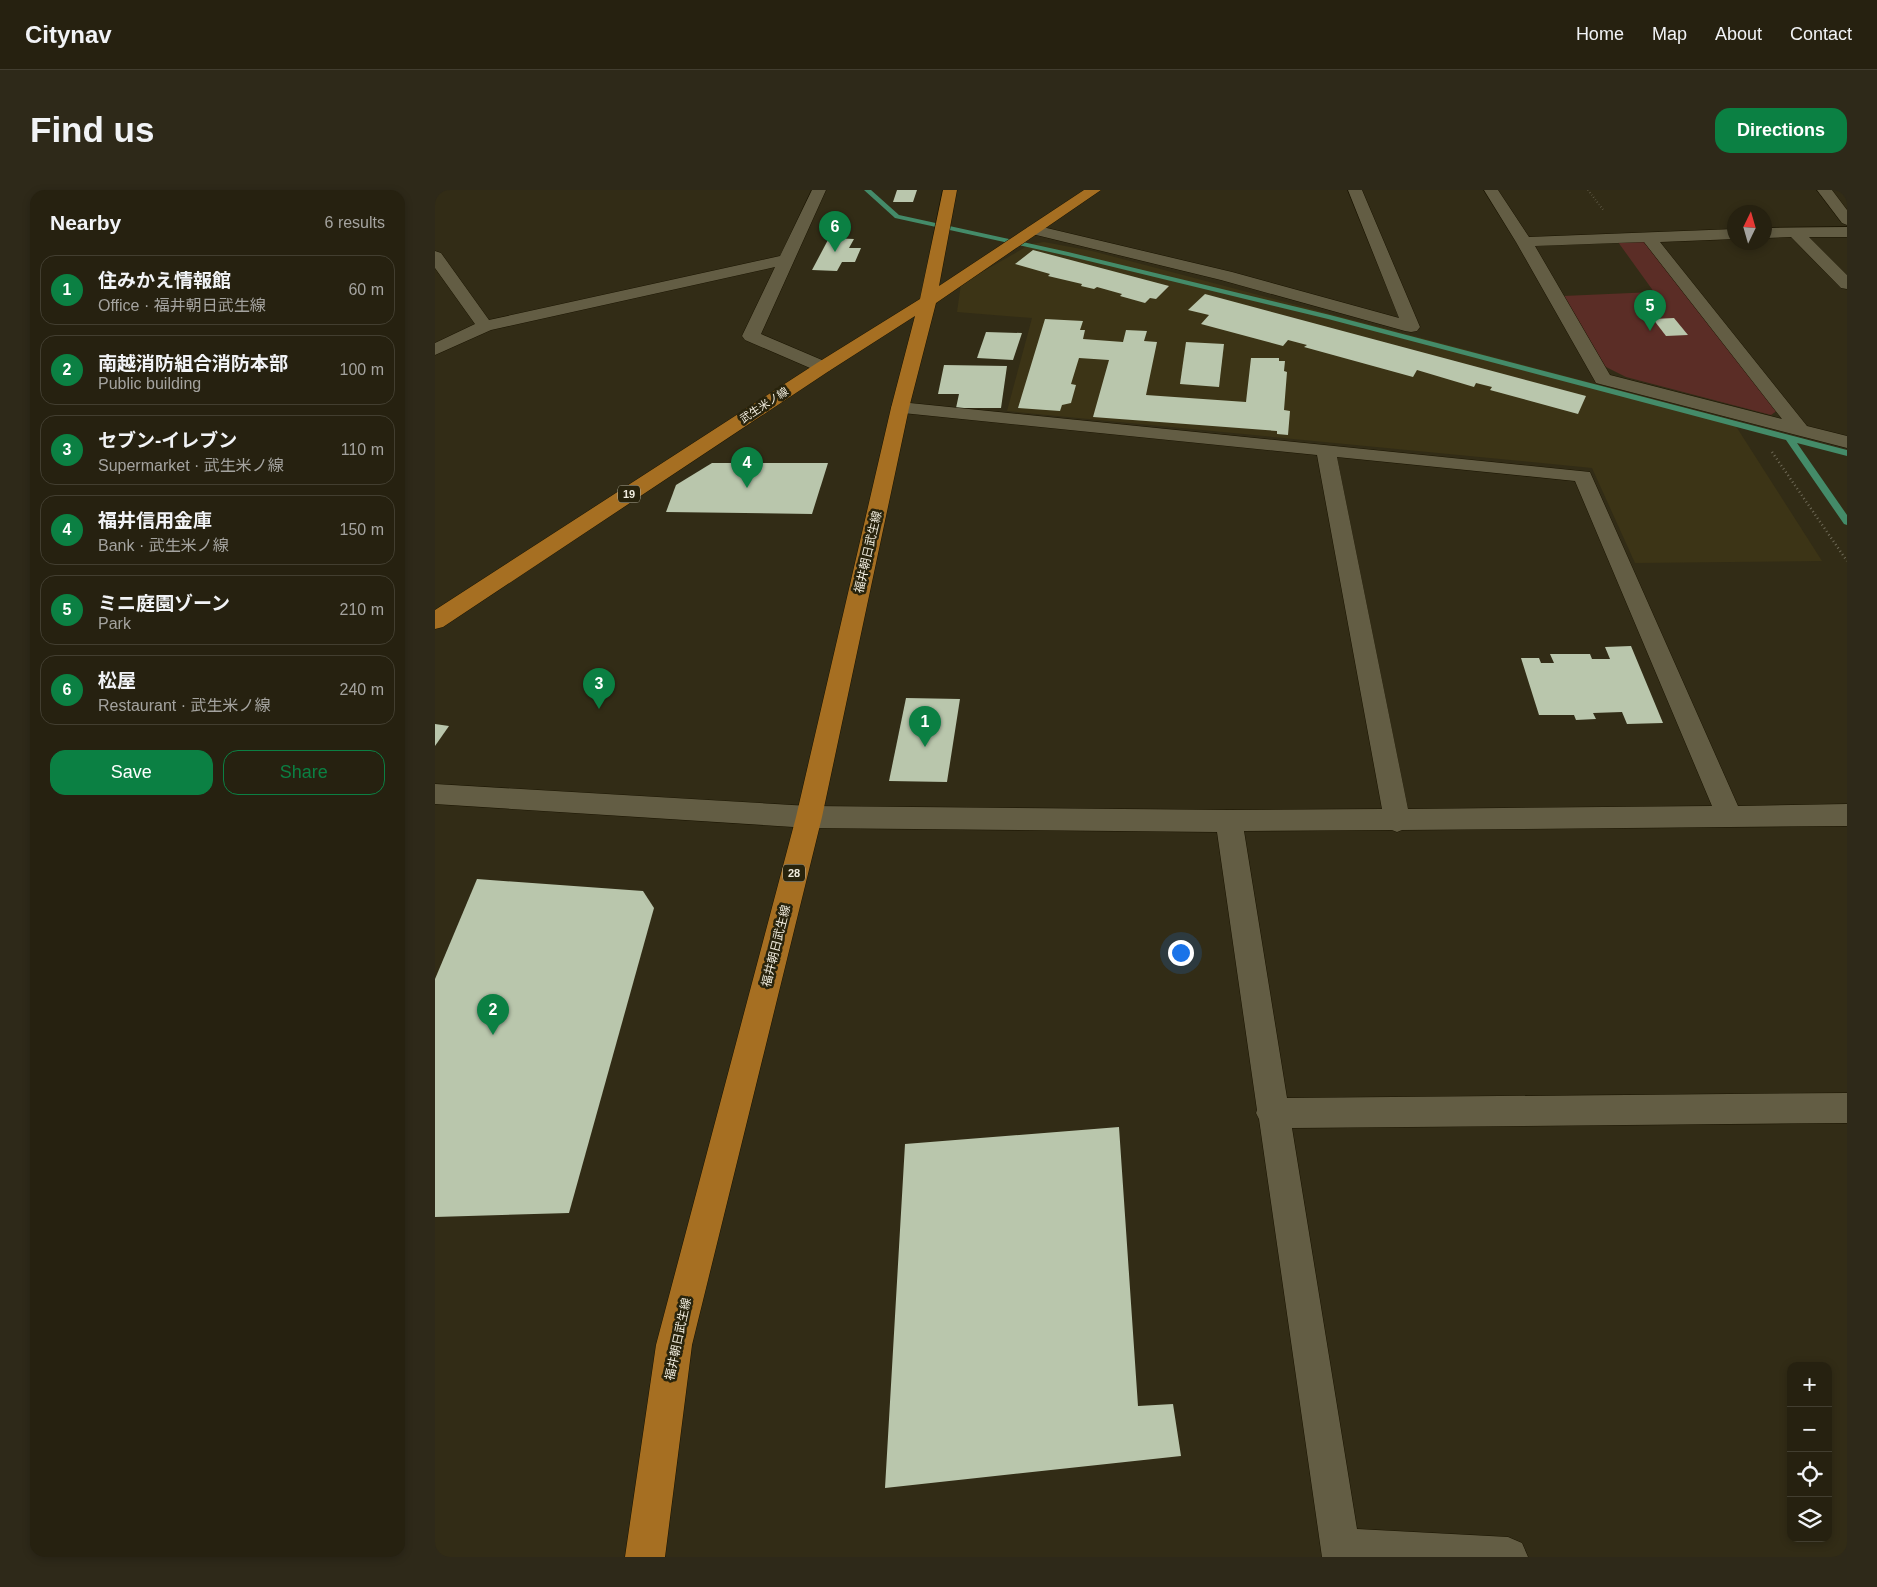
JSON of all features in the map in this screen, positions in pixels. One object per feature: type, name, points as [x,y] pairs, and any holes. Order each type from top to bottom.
[{"type":"main road","name":"福井朝日武生線","points":[[645,1557],[674,1345],[809,817],[900,408],[928,301],[950,190]]},
{"type":"main road","name":"武生米ノ線","points":[[435,621],[823,367],[928,301],[1094,190]]},
{"type":"street","points":[[819,190],[751,336],[823,367]]},
{"type":"street","points":[[1035,230],[1226,276],[1411,327],[1355,190]]},
{"type":"street","points":[[1491,190],[1524,242],[1603,379],[1847,442]]},
{"type":"street","points":[[1823,190],[1847,220]]},
{"type":"street","points":[[1795,232],[1847,284]]},
{"type":"street","points":[[1772,233],[1847,232]]},
{"type":"street","points":[[1524,242],[1727,234]]},
{"type":"street","points":[[1649,238],[1800,430]]},
{"type":"street","points":[[435,256],[485,326]]},
{"type":"street","points":[[435,350],[485,326],[788,259]]},
{"type":"street","points":[[900,408],[1325,452],[1583,476],[1730,816]]},
{"type":"street","points":[[1325,452],[1397,821]]},
{"type":"street","points":[[435,794],[809,817],[1397,821],[1847,815]]},
{"type":"street","points":[[1229,821],[1272,1113],[1341,1553],[1508,1557]]},
{"type":"street","points":[[1272,1113],[1847,1108]]},
{"type":"path","points":[[1771,452],[1847,561]]},
{"type":"shaded area","points":[[1644,241],[1778,410],[1771,415],[1626,377],[1604,366],[1563,296],[1654,292],[1618,242]]},
{"type":"shaded area","points":[[1044,242],[1092,251],[1732,420],[1822,561],[1635,563],[1592,468],[1007,411],[1032,318],[957,312],[961,284],[1031,244]]},
{"type":"building","points":[[897,190],[917,190],[913,202],[893,202]]},
{"type":"building","points":[[829,238],[854,239],[849,248],[861,248],[855,262],[842,262],[837,271],[812,270]]},
{"type":"building","points":[[1033,250],[1169,286],[1156,299],[1150,298],[1145,303],[1097,287],[1094,289],[1081,286],[1082,284],[1048,276],[1050,274],[1015,264]]},
{"type":"building","points":[[1205,294],[1586,396],[1578,414],[1490,390],[1492,387],[1476,383],[1474,387],[1417,370],[1413,377],[1304,347],[1307,345],[1288,340],[1283,346],[1201,324],[1209,315],[1188,310]]},
{"type":"building","points":[[1674,318],[1688,335],[1666,336],[1653,319]]},
{"type":"building","points":[[1045,319],[1083,321],[1080,330],[1085,330],[1083,339],[1123,342],[1126,330],[1147,331],[1144,341],[1157,342],[1146,395],[1246,402],[1251,358],[1279,358],[1279,361],[1285,361],[1284,371],[1287,372],[1284,410],[1290,411],[1288,435],[1277,434],[1277,431],[1093,417],[1109,360],[1079,358],[1071,384],[1076,385],[1071,403],[1062,405],[1060,411],[1018,408]]},
{"type":"building","points":[[986,332],[1022,333],[1013,360],[977,358]]},
{"type":"building","points":[[1186,342],[1224,344],[1219,387],[1180,384]]},
{"type":"building","points":[[944,365],[1007,366],[1001,408],[956,408],[959,394],[938,394]]},
{"type":"building","points":[[712,463],[828,463],[812,514],[666,512],[676,485]]},
{"type":"building","points":[[1631,646],[1663,723],[1627,724],[1622,712],[1593,713],[1596,719],[1576,720],[1574,715],[1539,715],[1521,658],[1539,658],[1541,663],[1554,663],[1550,654],[1590,654],[1592,659],[1610,659],[1605,647]]},
{"type":"building","points":[[906,698],[960,699],[947,782],[889,781]]},
{"type":"building","points":[[435,724],[449,726],[435,746]]},
{"type":"building","points":[[477,879],[643,891],[654,908],[569,1213],[435,1217],[435,979]]},
{"type":"building","points":[[1119,1127],[1138,1406],[1173,1404],[1181,1456],[885,1488],[905,1144]]},
{"type":"waterway","points":[[867,190],[897,217],[1068,254],[1330,317],[1790,438]]},
{"type":"waterway","points":[[1790,438],[1847,453]]},
{"type":"waterway","points":[[1790,438],[1847,522]]},
{"type":"place","name":"松屋","points":[[835,252]]},
{"type":"place","name":"ミニ庭園ゾーン","points":[[1650,331]]},
{"type":"place","name":"福井信用金庫","points":[[747,488]]},
{"type":"place","name":"セブン-イレブン","points":[[599,709]]},
{"type":"place","name":"住みかえ情報館","points":[[925,747]]},
{"type":"place","name":"南越消防組合消防本部","points":[[493,1035]]}]
